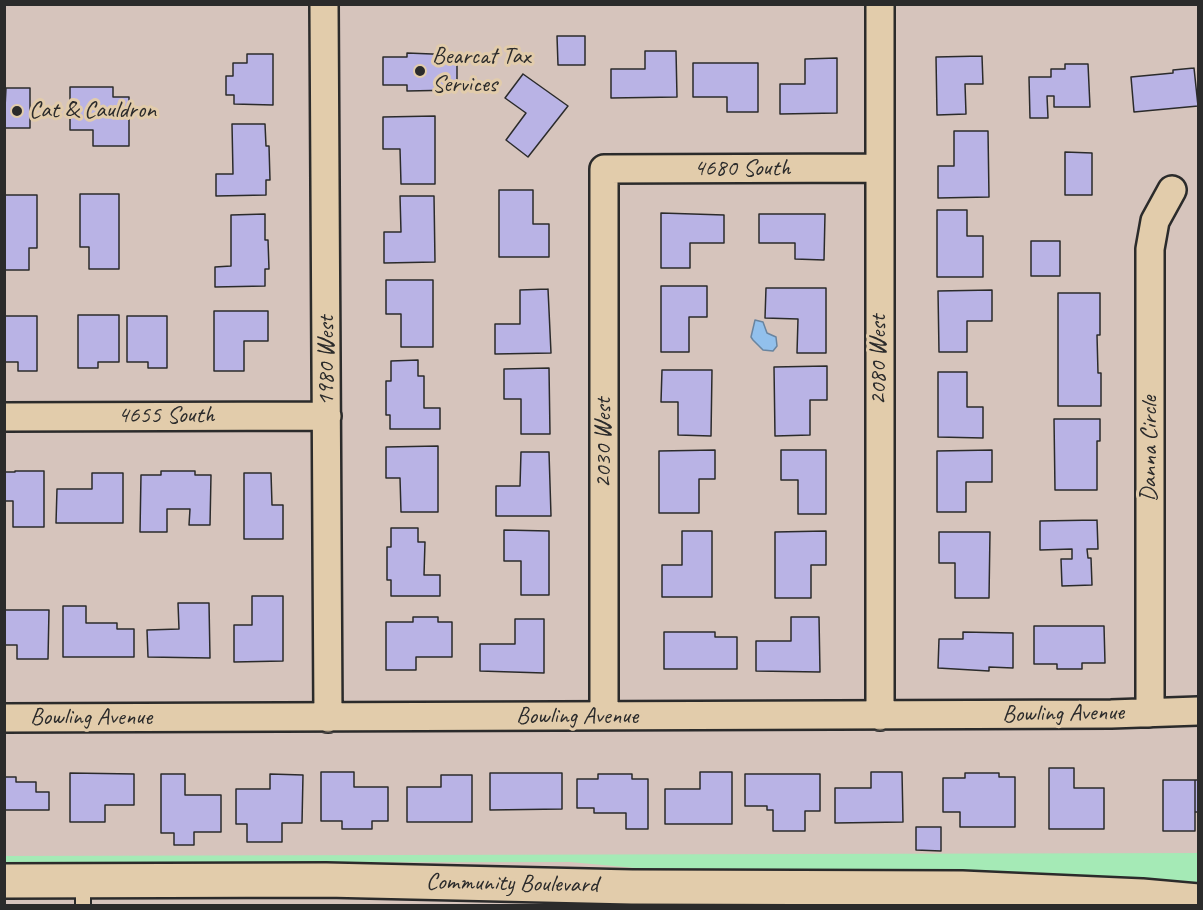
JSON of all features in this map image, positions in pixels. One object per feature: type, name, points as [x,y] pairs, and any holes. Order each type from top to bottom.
[{"type":"street","name":"1980 West","points":[[324,4],[328,718]]},
{"type":"street","name":"2080 West","points":[[880,4],[880,716]]},
{"type":"street","name":"4680 South","points":[[604,169],[880,168]]},
{"type":"street","name":"2030 West","points":[[604,169],[604,716]]},
{"type":"street","name":"Danna Circle","points":[[1150,713],[1150,249],[1155,221],[1172,190]]},
{"type":"street","name":"4655 South","points":[[4,417],[327,416]]},
{"type":"street","name":"Bowling Avenue","points":[[4,718],[880,716],[1198,711]]},
{"type":"street","name":"Community Boulevard","points":[[4,881],[83,893],[326,880],[962,897],[1142,896],[1198,901]]},
{"type":"green space","points":[[1198,853],[1198,884],[968,872],[690,873],[570,862],[5,863],[4,856]]},
{"type":"water","points":[[755,320],[763,322],[767,333],[776,337],[777,346],[773,351],[763,350],[751,337]]},
{"type":"building","points":[[557,36],[585,36],[585,65],[558,65]]},
{"type":"building","points":[[645,51],[676,51],[677,97],[611,98],[611,69],[645,69]]},
{"type":"building","name":"Bearcat Tax Services","points":[[407,53],[457,55],[457,90],[407,91],[407,85],[383,85],[383,57],[407,57]]},
{"type":"building","points":[[247,54],[273,54],[273,105],[234,104],[234,95],[226,95],[226,76],[233,76],[233,63],[247,63]]},
{"type":"building","points":[[982,56],[983,84],[965,84],[966,114],[937,115],[936,57]]},
{"type":"building","points":[[837,58],[837,113],[780,114],[780,84],[805,84],[805,59]]},
{"type":"building","points":[[693,63],[758,63],[758,112],[727,112],[727,97],[693,97]]},
{"type":"building","points":[[1065,64],[1088,64],[1090,107],[1054,107],[1054,96],[1047,96],[1048,118],[1030,118],[1029,77],[1051,77],[1051,69],[1065,69]]},
{"type":"building","points":[[1194,68],[1198,106],[1134,112],[1131,77],[1173,73],[1173,70]]},
{"type":"building","points":[[523,74],[568,106],[528,157],[506,140],[526,113],[505,98]]},
{"type":"building","points":[[70,87],[113,87],[113,97],[129,97],[129,146],[93,146],[93,130],[70,130]]},
{"type":"building","name":"Cat & Cauldron","points":[[6,88],[30,88],[30,128],[4,128]]},
{"type":"building","points":[[435,116],[435,184],[401,184],[400,149],[383,149],[383,117]]},
{"type":"building","points":[[232,124],[265,124],[266,146],[269,146],[270,180],[266,180],[266,195],[216,196],[216,174],[233,174]]},
{"type":"building","points":[[954,131],[988,131],[989,197],[938,198],[938,166],[954,166]]},
{"type":"building","points":[[1065,152],[1092,153],[1092,195],[1065,195]]},
{"type":"building","points":[[499,190],[533,190],[533,224],[549,224],[549,257],[499,257]]},
{"type":"building","points":[[80,194],[119,194],[119,269],[89,269],[89,247],[80,247]]},
{"type":"building","points":[[4,195],[37,195],[37,248],[29,248],[29,270],[4,270]]},
{"type":"building","points":[[400,196],[434,196],[435,262],[384,263],[384,232],[401,232]]},
{"type":"building","points":[[937,210],[967,210],[967,236],[983,236],[983,277],[937,277]]},
{"type":"building","points":[[661,213],[724,215],[724,243],[690,243],[690,268],[661,268]]},
{"type":"building","points":[[265,214],[265,240],[268,240],[269,269],[265,269],[265,286],[215,287],[215,267],[231,266],[231,215]]},
{"type":"building","points":[[759,214],[825,214],[824,260],[795,259],[795,243],[759,243]]},
{"type":"building","points":[[1031,241],[1060,241],[1060,276],[1031,276]]},
{"type":"building","points":[[386,280],[433,280],[433,347],[401,347],[401,314],[386,314]]},
{"type":"building","points":[[661,286],[707,286],[707,317],[689,317],[689,352],[661,352]]},
{"type":"building","points":[[766,288],[826,288],[826,353],[797,353],[798,319],[765,318]]},
{"type":"building","points":[[548,289],[551,353],[495,354],[495,324],[520,324],[520,290]]},
{"type":"building","points":[[992,290],[992,321],[967,321],[967,352],[939,352],[938,291]]},
{"type":"building","points":[[1058,293],[1100,293],[1100,335],[1097,335],[1098,373],[1101,373],[1101,406],[1058,406]]},
{"type":"building","points":[[214,311],[268,311],[268,341],[244,341],[244,371],[214,371]]},
{"type":"building","points":[[78,315],[119,315],[119,362],[98,362],[98,368],[78,368]]},
{"type":"building","points":[[4,316],[37,316],[37,371],[18,371],[18,362],[4,362]]},
{"type":"building","points":[[127,316],[167,316],[167,368],[148,368],[148,362],[127,362]]},
{"type":"building","points":[[418,360],[418,376],[424,376],[424,408],[440,408],[440,429],[390,429],[390,415],[386,415],[386,381],[391,381],[391,361]]},
{"type":"building","points":[[827,366],[827,400],[810,400],[810,435],[775,436],[774,367]]},
{"type":"building","points":[[549,368],[550,434],[521,434],[521,399],[504,399],[504,369]]},
{"type":"building","points":[[662,370],[712,370],[711,436],[678,435],[678,402],[661,402]]},
{"type":"building","points":[[938,372],[967,372],[967,407],[983,407],[983,438],[938,437]]},
{"type":"building","points":[[1054,419],[1100,419],[1100,441],[1097,441],[1097,490],[1055,490]]},
{"type":"building","points":[[438,446],[438,512],[401,512],[400,478],[386,478],[386,447]]},
{"type":"building","points":[[715,450],[715,479],[699,479],[699,513],[659,513],[659,451]]},
{"type":"building","points":[[781,450],[826,450],[826,514],[798,514],[798,480],[781,480]]},
{"type":"building","points":[[992,450],[992,482],[966,482],[966,512],[937,512],[937,451]]},
{"type":"building","points":[[521,452],[549,452],[551,516],[496,516],[496,486],[520,486]]},
{"type":"building","points":[[44,471],[44,527],[13,527],[13,501],[4,501],[4,472]]},
{"type":"building","points":[[161,471],[195,471],[195,475],[211,475],[210,525],[189,525],[190,509],[167,509],[167,532],[140,532],[141,475],[161,475]]},
{"type":"building","points":[[92,473],[123,473],[123,523],[56,523],[57,489],[92,489]]},
{"type":"building","points":[[244,473],[271,473],[272,505],[283,505],[283,539],[244,539]]},
{"type":"building","points":[[1097,520],[1098,549],[1087,549],[1088,558],[1091,558],[1092,585],[1062,586],[1061,559],[1072,559],[1072,549],[1040,550],[1040,521]]},
{"type":"building","points":[[391,528],[418,528],[418,542],[425,542],[424,575],[440,575],[440,596],[391,596],[391,580],[387,580],[387,547],[391,547]]},
{"type":"building","points":[[504,530],[549,531],[549,595],[521,595],[521,561],[504,561]]},
{"type":"building","points":[[682,531],[712,531],[712,597],[662,597],[662,565],[682,565]]},
{"type":"building","points":[[826,531],[826,565],[811,565],[811,598],[775,598],[775,532]]},
{"type":"building","points":[[939,532],[990,532],[989,598],[955,598],[955,563],[939,563]]},
{"type":"building","points":[[252,596],[283,596],[283,661],[234,662],[234,625],[252,625]]},
{"type":"building","points":[[178,603],[209,603],[210,658],[148,657],[147,630],[179,629]]},
{"type":"building","points":[[63,606],[86,606],[86,623],[117,623],[117,629],[134,629],[134,657],[63,657]]},
{"type":"building","points":[[4,610],[49,610],[48,659],[17,659],[17,645],[4,645]]},
{"type":"building","points":[[413,617],[438,617],[438,622],[452,622],[452,657],[416,657],[416,670],[386,670],[386,622],[413,622]]},
{"type":"building","points":[[791,617],[819,617],[820,672],[756,671],[756,641],[791,641]]},
{"type":"building","points":[[515,619],[544,619],[544,673],[480,671],[480,644],[515,644]]},
{"type":"building","points":[[1034,626],[1104,626],[1105,663],[1082,663],[1082,669],[1057,669],[1057,664],[1034,664]]},
{"type":"building","points":[[664,632],[715,632],[715,637],[737,637],[737,669],[664,669]]},
{"type":"building","points":[[963,632],[1013,633],[1013,668],[989,667],[989,671],[938,668],[939,639],[963,639]]},
{"type":"building","points":[[1049,768],[1074,768],[1074,788],[1104,788],[1104,829],[1049,829]]},
{"type":"building","points":[[321,772],[354,772],[354,787],[388,787],[388,821],[372,821],[372,829],[342,829],[342,821],[321,821]]},
{"type":"building","points":[[700,772],[732,772],[732,824],[665,824],[665,789],[700,789]]},
{"type":"building","points":[[871,772],[902,772],[903,822],[835,823],[835,788],[871,788]]},
{"type":"building","points":[[70,773],[134,774],[134,805],[105,805],[105,822],[70,822]]},
{"type":"building","points":[[490,773],[562,773],[562,809],[490,810]]},
{"type":"building","points":[[965,773],[999,773],[999,777],[1015,777],[1015,827],[960,827],[960,812],[943,812],[943,778],[965,778]]},
{"type":"building","points":[[161,774],[185,774],[185,795],[221,795],[221,832],[194,832],[194,845],[174,845],[174,833],[161,833]]},
{"type":"building","points":[[270,774],[303,775],[302,823],[282,823],[282,842],[247,842],[247,824],[236,824],[236,789],[270,789]]},
{"type":"building","points":[[598,774],[632,774],[632,779],[648,779],[648,829],[626,829],[626,813],[594,813],[594,808],[577,808],[577,779],[598,779]]},
{"type":"building","points":[[745,774],[820,774],[820,811],[805,811],[805,831],[773,831],[773,810],[767,810],[767,806],[745,806]]},
{"type":"building","points":[[441,775],[472,775],[472,822],[407,822],[407,787],[441,787]]},
{"type":"building","points":[[4,777],[16,777],[16,782],[36,782],[36,792],[49,792],[49,810],[4,810]]},
{"type":"building","points":[[1163,780],[1195,780],[1195,831],[1163,831]]},
{"type":"building","points":[[1195,780],[1198,780],[1198,812],[1195,812]]},
{"type":"building","points":[[916,827],[941,827],[941,851],[916,850]]},
{"type":"place","name":"Bearcat Tax Services","points":[[420,71]]},
{"type":"place","name":"Cat & Cauldron","points":[[17,111]]}]
